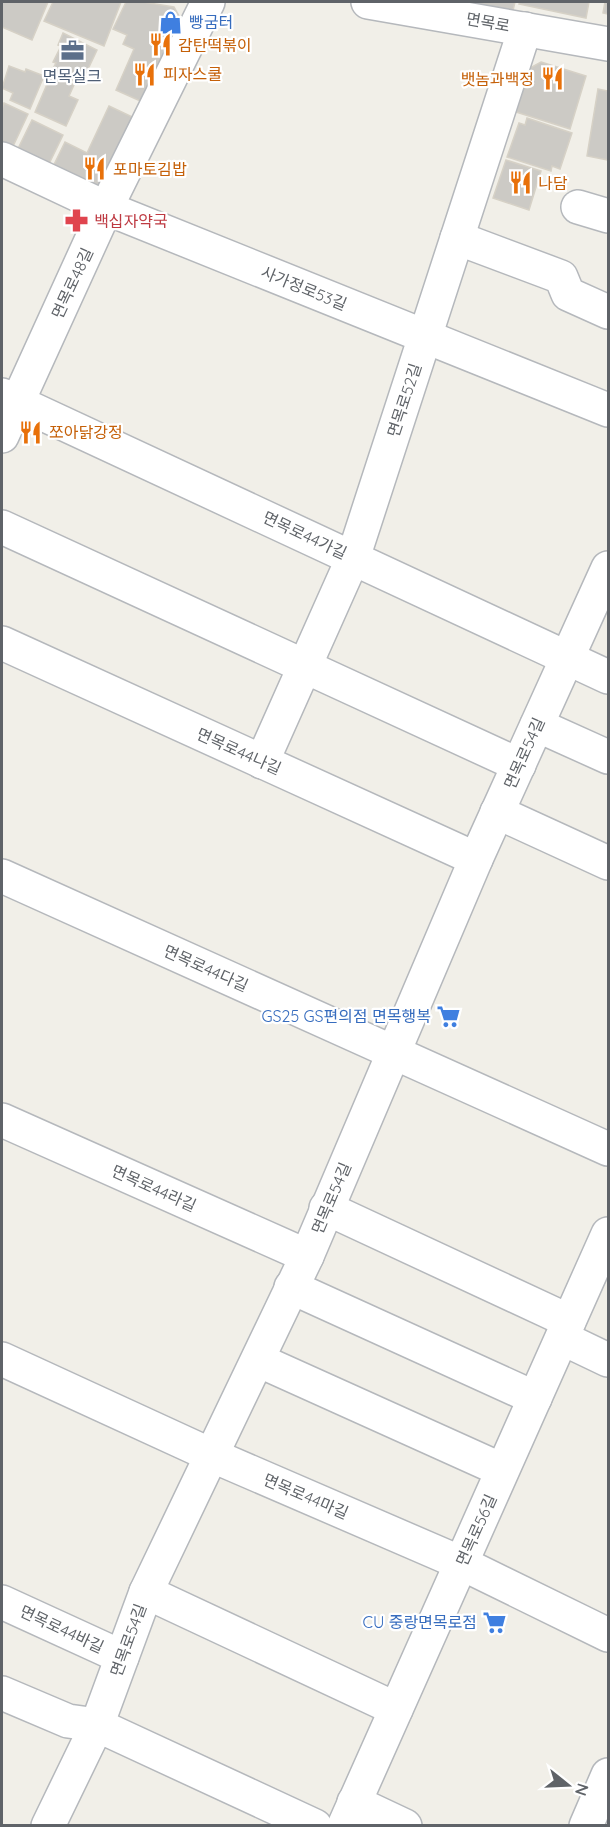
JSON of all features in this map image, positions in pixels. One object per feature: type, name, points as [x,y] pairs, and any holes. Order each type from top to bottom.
[{"type":"street","name":"면목로48길","points":[[2,436],[9,398],[208,2]]},
{"type":"street","name":"면목로","points":[[383,3],[609,44]]},
{"type":"street","name":"면목로52길","points":[[262,762],[353,558],[525,29]]},
{"type":"street","name":"사가정로53길","points":[[2,159],[106,208],[609,411]]},
{"type":"street","points":[[578,207],[609,216]]},
{"type":"street","points":[[457,238],[561,277],[568,294],[609,312]]},
{"type":"street","name":"면목로44가길","points":[[9,398],[609,676]]},
{"type":"street","points":[[2,527],[519,765]]},
{"type":"street","name":"면목로54길","points":[[48,1826],[97,1725],[146,1592],[307,1256],[476,859],[609,568]]},
{"type":"street","name":"면목로44나길","points":[[2,643],[476,859]]},
{"type":"street","points":[[537,724],[609,757]]},
{"type":"street","points":[[497,812],[609,863]]},
{"type":"street","name":"면목로44다길","points":[[2,876],[609,1149]]},
{"type":"street","name":"면목로44라길","points":[[2,1120],[307,1256]]},
{"type":"street","points":[[327,1208],[566,1329],[609,1360]]},
{"type":"street","name":"면목로56길","points":[[349,1814],[609,1234]]},
{"type":"street","points":[[291,1287],[535,1398]]},
{"type":"street","name":"면목로44마길","points":[[2,1359],[211,1455],[461,1563],[609,1635]]},
{"type":"street","points":[[258,1360],[502,1470]]},
{"type":"street","points":[[146,1592],[396,1709]]},
{"type":"street","name":"면목로44바길","points":[[2,1602],[122,1657]]},
{"type":"street","points":[[2,1693],[68,1721],[97,1725],[315,1826]]},
{"type":"street","points":[[586,1826],[609,1775]]},
{"type":"street","points":[[349,1814],[405,1826]]},
{"type":"building","points":[[2,2],[48,2],[32,40],[2,27]]},
{"type":"building","points":[[53,2],[121,2],[104,46],[44,21]]},
{"type":"building","points":[[126,2],[174,7],[184,25],[147,104],[116,90],[134,49],[123,44],[127,35],[113,29]]},
{"type":"building","points":[[445,2],[515,2],[512,15]]},
{"type":"building","points":[[520,2],[589,2],[586,18],[519,4]]},
{"type":"building","points":[[605,2],[608,2],[608,14],[603,13]]},
{"type":"building","points":[[63,33],[97,50],[81,84],[52,70],[56,63],[53,62],[61,46],[58,45]]},
{"type":"building","points":[[541,62],[586,76],[570,129],[516,112],[530,68]]},
{"type":"building","points":[[9,66],[44,76],[30,109],[10,100],[13,93],[2,88]]},
{"type":"building","points":[[51,75],[74,85],[69,96],[78,100],[66,126],[35,112]]},
{"type":"building","points":[[598,89],[608,91],[608,160],[587,156]]},
{"type":"building","points":[[4,103],[28,114],[9,155],[2,151]]},
{"type":"building","points":[[109,106],[141,121],[111,186],[92,195],[49,175],[65,142],[87,153]]},
{"type":"building","points":[[527,118],[572,133],[560,169],[552,166],[551,171],[507,157],[519,123],[525,125]]},
{"type":"building","points":[[32,120],[63,135],[45,172],[14,157]]},
{"type":"building","points":[[506,160],[541,171],[529,210],[493,198]]},
{"type":"place","name":"빵굼터","points":[[171,22]]},
{"type":"place","name":"감탄떡볶이","points":[[160,45]]},
{"type":"place","name":"면목실크","points":[[72,51]]},
{"type":"place","name":"피자스쿨","points":[[145,74]]},
{"type":"place","name":"뱃놈과백정","points":[[552,79]]},
{"type":"place","name":"포마토김밥","points":[[95,169]]},
{"type":"place","name":"나담","points":[[520,183]]},
{"type":"place","name":"백십자약국","points":[[76,221]]},
{"type":"place","name":"쪼아닭강정","points":[[31,432]]},
{"type":"place","name":"GS25 GS편의점 면목행복","points":[[449,1016]]},
{"type":"place","name":"CU 중랑면목로점","points":[[495,1622]]}]
